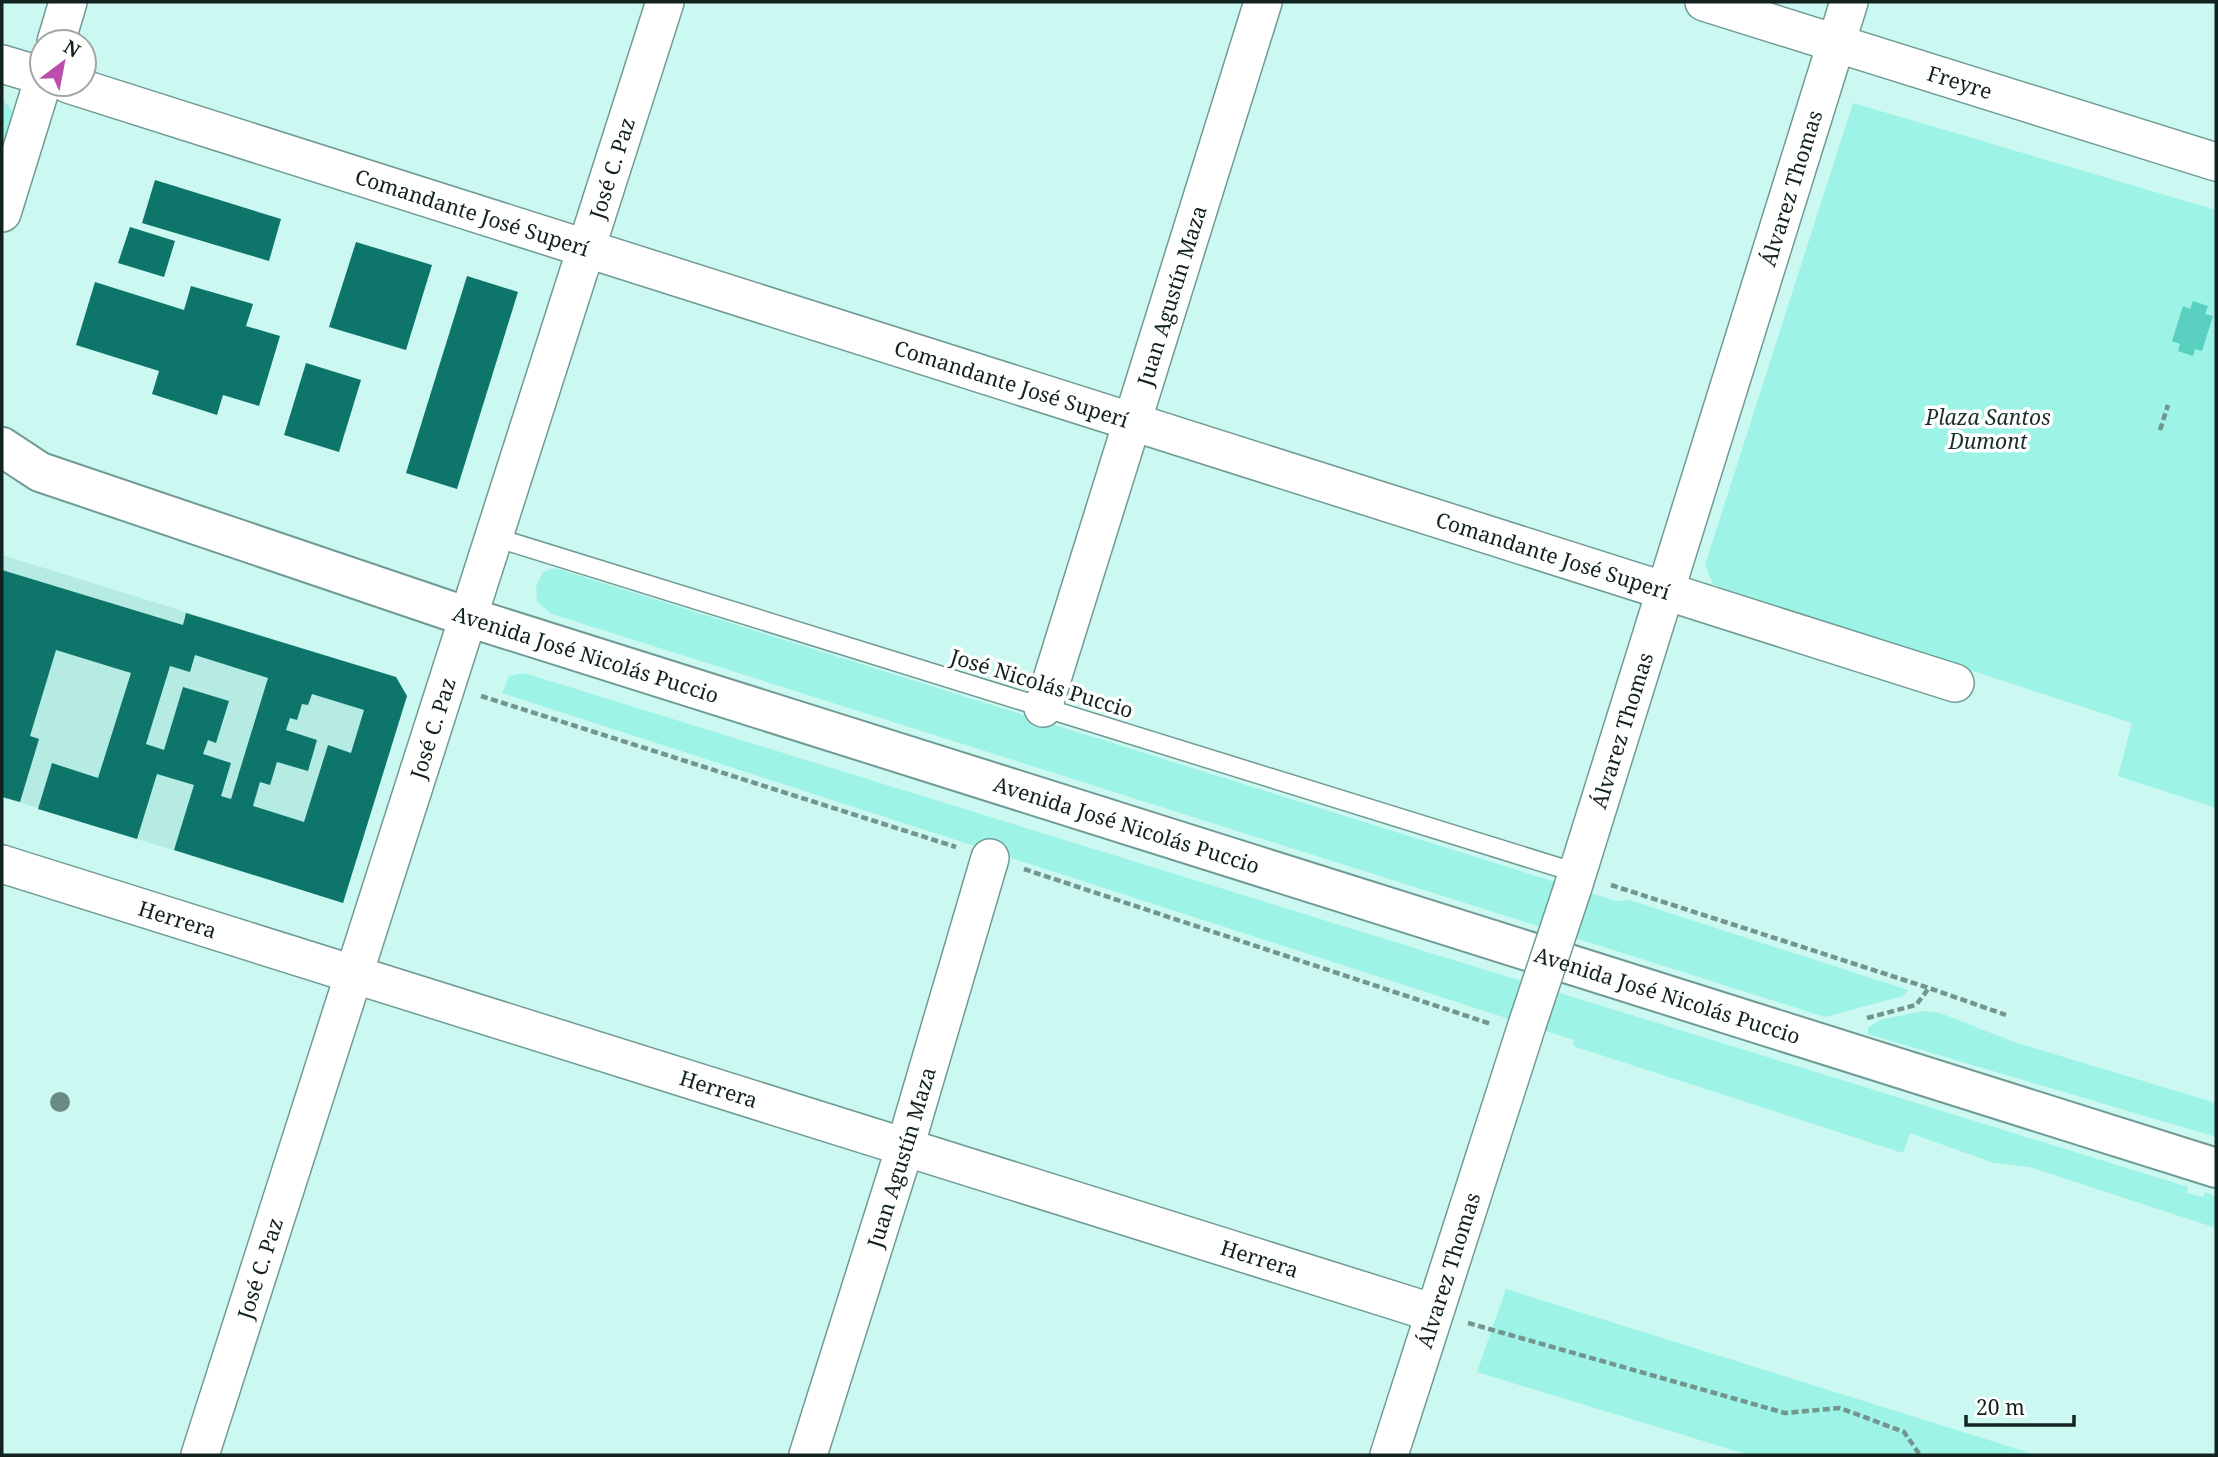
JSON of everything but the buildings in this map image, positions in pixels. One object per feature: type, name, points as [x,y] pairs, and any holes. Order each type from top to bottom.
[{"type":"street","points":[[60,28],[68,2]]},
{"type":"street","name":"José C. Paz","points":[[200,1455],[665,2]]},
{"type":"street","name":"Juan Agustín Maza","points":[[1043,708],[1263,2]]},
{"type":"street","name":"Freyre","points":[[1704,2],[2216,162]]},
{"type":"street","name":"Álvarez Thomas","points":[[1389,1455],[1667,592],[1849,2]]},
{"type":"street","points":[[2,64],[28,72]]},
{"type":"street","name":"Comandante José Superí","points":[[98,93],[1955,683]]},
{"type":"street","points":[[2,213],[38,98]]},
{"type":"street","name":"Avenida José Nicolás Puccio","points":[[2,447],[40,472],[468,617],[2216,1168]]},
{"type":"street","name":"Avenida José Nicolás Puccio","points":[[2,477],[40,472]]},
{"type":"street","name":"Juan Agustín Maza","points":[[808,1455],[905,1147],[990,858]]},
{"type":"street","name":"Herrera","points":[[2,864],[1434,1313]]},
{"type":"lane","name":"José Nicolás Puccio","points":[[494,537],[1043,708],[1575,880]]},
{"type":"path","points":[[2160,430],[2168,405]]},
{"type":"path","points":[[1575,880],[1929,988],[2006,1015]]},
{"type":"path","points":[[1814,1041],[1860,1020],[1916,1005],[1929,988]]},
{"type":"path","points":[[1434,1313],[1785,1413],[1840,1408],[1904,1432],[1920,1455]]},
{"type":"shaded area","points":[[2193,301],[2208,306],[2205,314],[2213,316],[2202,351],[2195,349],[2193,356],[2178,351],[2180,344],[2172,341],[2183,306],[2190,309]]},
{"type":"shaded area","points":[[2,555],[396,677],[407,696],[343,903],[2,797]]},
{"type":"green space","points":[[2,99],[16,115],[2,175]]},
{"type":"green space","name":"Plaza Santos Dumont","points":[[1853,103],[2216,210],[2216,808],[2118,776],[2132,723],[1713,584],[1705,565]]},
{"type":"green space","points":[[555,568],[1616,901],[1629,900],[1908,990],[1903,996],[1825,1017],[552,614],[537,602],[536,587],[543,572]]},
{"type":"green space","points":[[524,673],[2188,1187],[2187,1193],[2203,1197],[2205,1192],[2216,1196],[2216,1228],[2030,1167],[1994,1163],[1910,1133],[1903,1153],[1573,1046],[1574,1040],[502,693],[509,676]]},
{"type":"green space","points":[[1922,1011],[1940,1013],[2014,1042],[2216,1103],[2216,1137],[1868,1034],[1868,1028],[1880,1020]]},
{"type":"green space","points":[[1506,1289],[2030,1453],[1749,1455],[1477,1372]]}]
